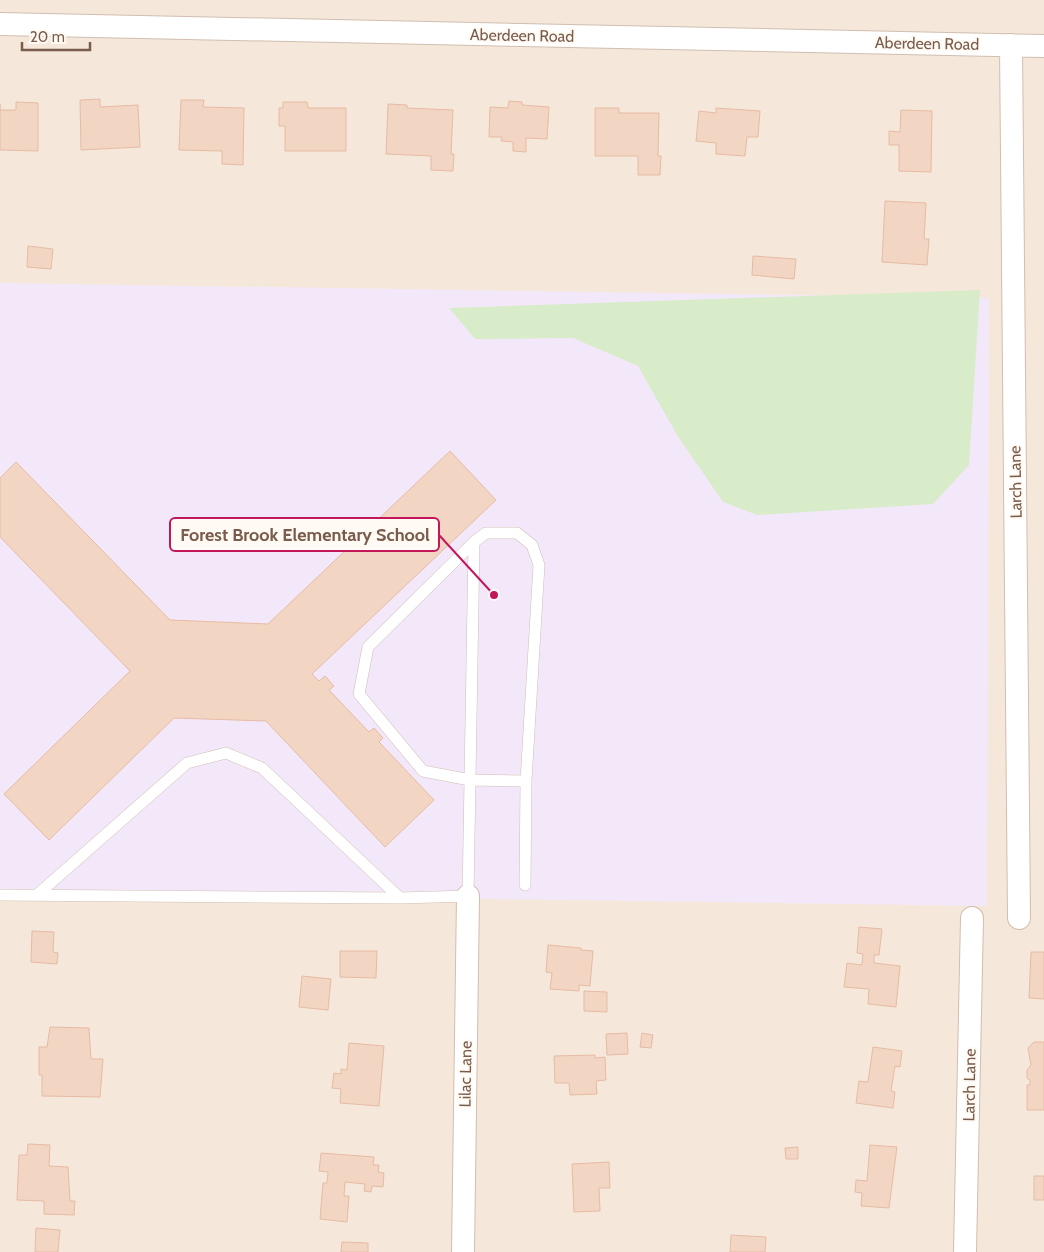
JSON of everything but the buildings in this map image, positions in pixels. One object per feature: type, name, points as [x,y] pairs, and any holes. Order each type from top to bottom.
[{"type":"street","name":"Aberdeen Road","points":[[0,24],[1044,46]]},
{"type":"street","name":"Larch Lane","points":[[1012,45],[1019,918]]},
{"type":"street","name":"Lilac Lane","points":[[463,1252],[468,896]]},
{"type":"street","name":"Larch Lane","points":[[965,1252],[972,918]]},
{"type":"lane","points":[[525,885],[526,781],[538,565],[532,545],[517,533],[486,533],[474,542],[368,647],[359,694],[423,771],[470,780],[526,781]]},
{"type":"lane","points":[[0,895],[400,898],[468,896],[474,542]]},
{"type":"lane","points":[[38,894],[187,764],[226,753],[262,768],[400,898]]},
{"type":"shaded area","points":[[0,0],[1044,0],[1044,1252],[0,1252]]},
{"type":"shaded area","points":[[0,283],[989,298],[987,906],[0,892]]},
{"type":"green space","points":[[980,290],[969,465],[933,504],[757,515],[723,502],[677,435],[638,366],[573,338],[475,339],[449,308]]},
{"type":"place","name":"Forest Brook Elementary School","points":[[494,595]]}]
